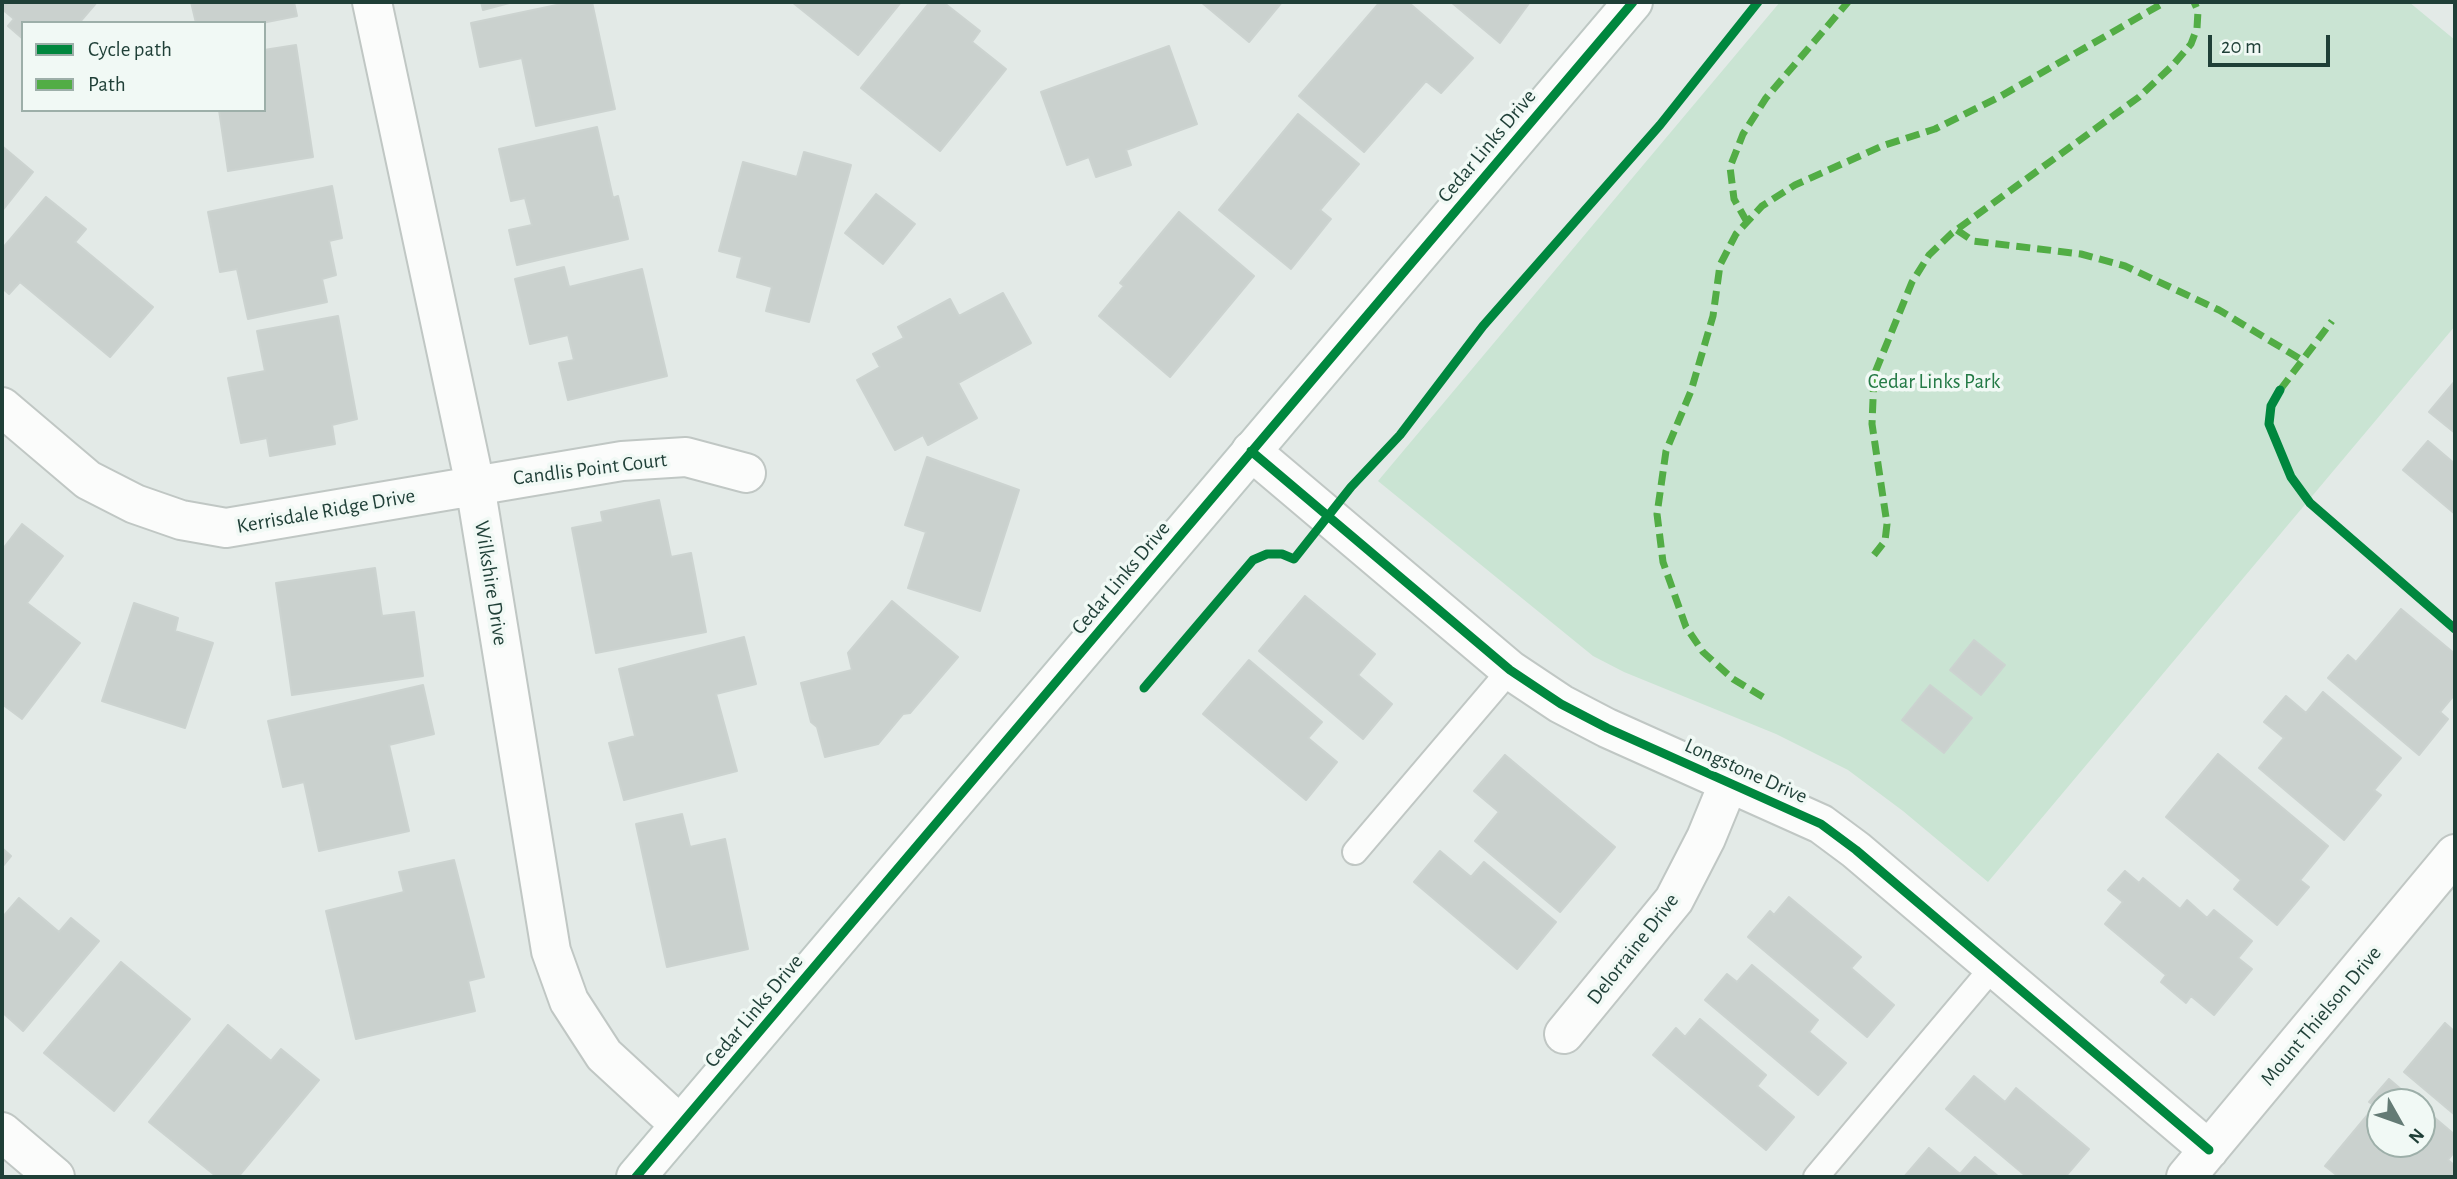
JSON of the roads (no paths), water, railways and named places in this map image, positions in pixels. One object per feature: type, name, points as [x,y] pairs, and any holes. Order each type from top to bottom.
[{"type":"street","name":"Wilkshire Drive","points":[[372,2],[475,485],[551,951],[569,1001],[604,1055],[680,1125]]},
{"type":"street","name":"Cedar Links Drive","points":[[636,1177],[1633,2]]},
{"type":"street","name":"Kerrisdale Ridge Drive","points":[[2,407],[88,480],[146,508],[181,520],[226,528],[475,485]]},
{"type":"street","name":"Longstone Drive","points":[[1251,451],[1510,670],[1561,704],[1607,728],[1821,824],[1993,967],[2197,1164]]},
{"type":"street","name":"Candlis Point Court","points":[[475,485],[622,461],[686,457],[746,473]]},
{"type":"street","name":"Delorraine Drive","points":[[1564,1034],[1674,900],[1706,838],[1729,782]]},
{"type":"street","name":"Mount Thielson Drive","points":[[2197,1164],[2455,854]]},
{"type":"street","points":[[2,1132],[55,1177]]},
{"type":"lane","points":[[1355,852],[1510,670]]},
{"type":"lane","points":[[1815,1177],[1993,967]]},
{"type":"park label","name":"Cedar Links Park","points":[[1934,382]]}]
